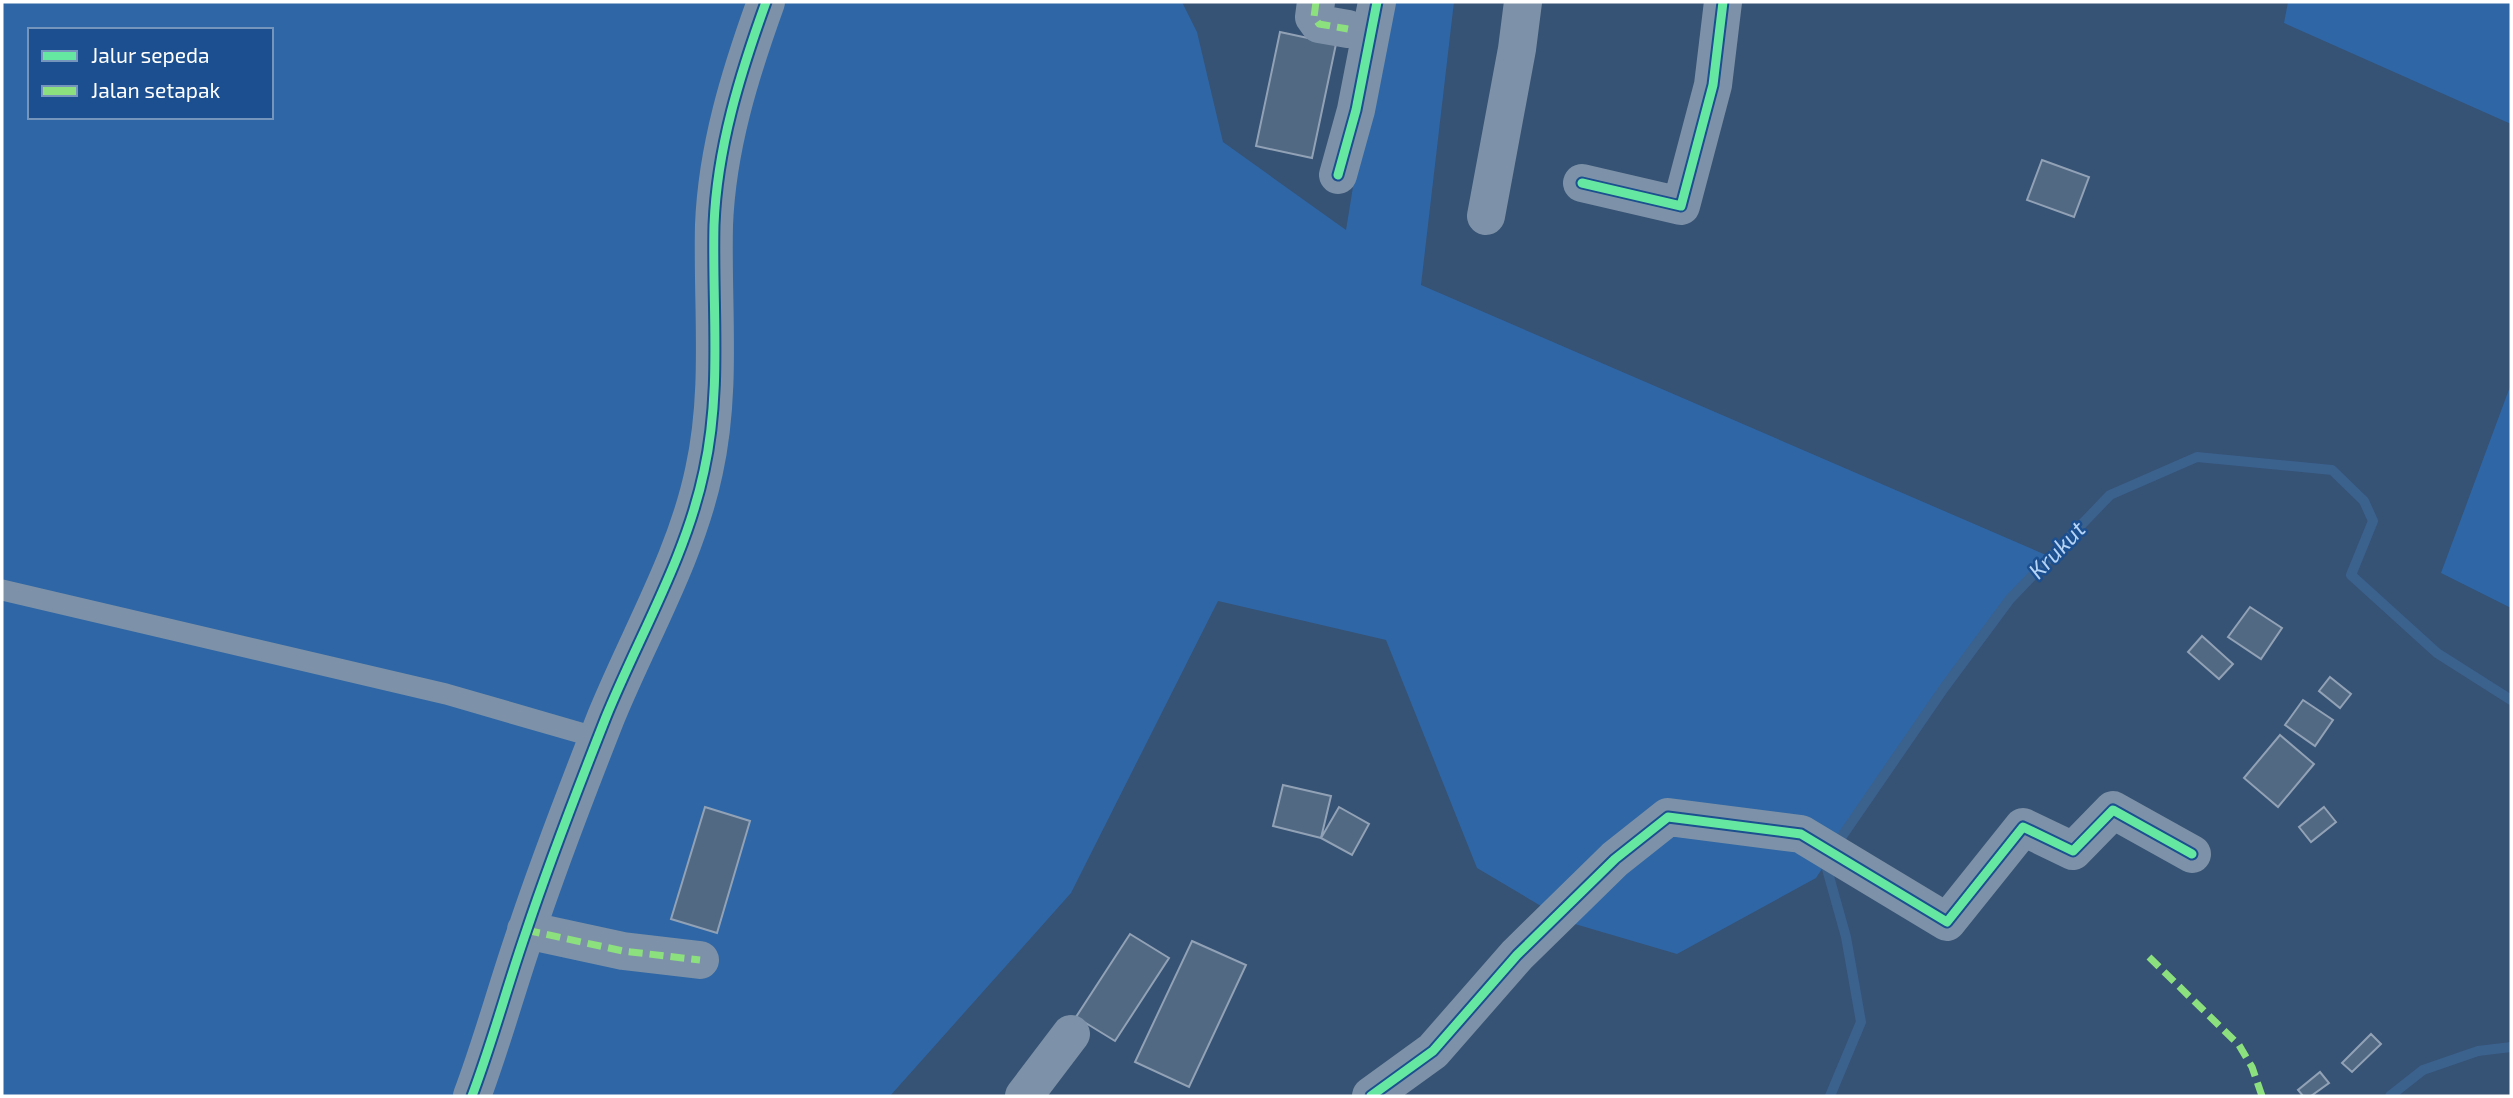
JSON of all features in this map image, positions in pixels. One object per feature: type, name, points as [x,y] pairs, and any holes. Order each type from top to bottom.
[{"type":"street","points":[[472,1096],[557,842],[598,738],[676,557],[704,473],[714,403],[714,225],[717,183],[729,120],[766,2]]},
{"type":"street","points":[[1316,2],[1314,17],[1319,24],[1348,29]]},
{"type":"street","points":[[1338,175],[1356,110],[1377,2]]},
{"type":"street","points":[[1486,216],[1523,2]]},
{"type":"street","points":[[1582,183],[1681,206],[1713,85],[1723,2]]},
{"type":"street","points":[[1371,1096],[1433,1051],[1517,955],[1615,859],[1668,817],[1801,834],[1947,922],[2023,827],[2073,851],[2113,810],[2192,854]]},
{"type":"street","points":[[526,930],[623,950],[700,960]]},
{"type":"street","points":[[1024,1096],[1071,1034]]},
{"type":"lane","points":[[2,590],[446,694],[598,738]]},
{"type":"shaded area","points":[[2,2],[1182,2],[1197,32],[1223,142],[1346,230],[1383,2],[1454,2],[1421,285],[2053,558],[1976,637],[1816,878],[1677,954],[1568,922],[1477,868],[1386,640],[1218,601],[1071,893],[890,1096],[2,1096]]},
{"type":"shaded area","points":[[2288,2],[2511,2],[2511,124],[2284,23]]},
{"type":"shaded area","points":[[2511,384],[2511,608],[2441,573]]},
{"type":"building","points":[[1280,32],[1336,44],[1312,158],[1256,146]]},
{"type":"building","points":[[2042,160],[2089,177],[2074,217],[2027,200]]},
{"type":"building","points":[[2250,607],[2282,628],[2261,659],[2228,637]]},
{"type":"building","points":[[2202,636],[2233,664],[2219,679],[2188,652]]},
{"type":"building","points":[[2330,677],[2351,694],[2340,708],[2319,691]]},
{"type":"building","points":[[2303,700],[2333,720],[2315,746],[2285,725]]},
{"type":"building","points":[[2280,735],[2314,764],[2278,807],[2244,778]]},
{"type":"building","points":[[1283,785],[1331,796],[1321,838],[1273,826]]},
{"type":"building","points":[[705,807],[750,821],[717,933],[671,919]]},
{"type":"building","points":[[1339,807],[1369,824],[1352,855],[1321,838]]},
{"type":"building","points":[[2324,807],[2336,822],[2311,842],[2299,827]]},
{"type":"building","points":[[1130,934],[1169,958],[1115,1041],[1076,1017]]},
{"type":"building","points":[[1192,941],[1246,965],[1189,1087],[1135,1062]]},
{"type":"building","points":[[2371,1034],[2381,1044],[2352,1072],[2342,1063]]},
{"type":"building","points":[[2320,1072],[2329,1083],[2311,1096],[2303,1096],[2298,1090]]},
{"type":"waterway","name":"Krukut","points":[[1834,848],[1944,688],[2010,599],[2110,495],[2197,457],[2332,470],[2364,501],[2373,521],[2351,575],[2437,653],[2511,700]]},
{"type":"waterway","name":"Krukut","points":[[1825,862],[1846,937],[1861,1022],[1830,1096]]},
{"type":"waterway","points":[[2390,1096],[2423,1070],[2478,1051],[2511,1047]]},
{"type":"marked path","points":[[1316,2],[1314,17],[1319,24],[1348,29]]},
{"type":"marked path","points":[[526,930],[623,951],[700,960]]},
{"type":"marked path","points":[[2149,957],[2239,1045],[2252,1067],[2262,1096]]},
{"type":"cycle path","points":[[472,1096],[535,905],[565,824],[606,717],[674,565],[696,503],[710,441],[713,410],[716,196],[731,112],[766,2]]},
{"type":"cycle path","points":[[1338,175],[1356,110],[1377,2]]},
{"type":"cycle path","points":[[1582,183],[1681,206],[1713,85],[1723,2]]},
{"type":"cycle path","points":[[1371,1096],[1433,1051],[1517,955],[1615,859],[1668,817],[1801,834],[1947,922],[2023,827],[2073,851],[2113,810],[2192,854]]}]
